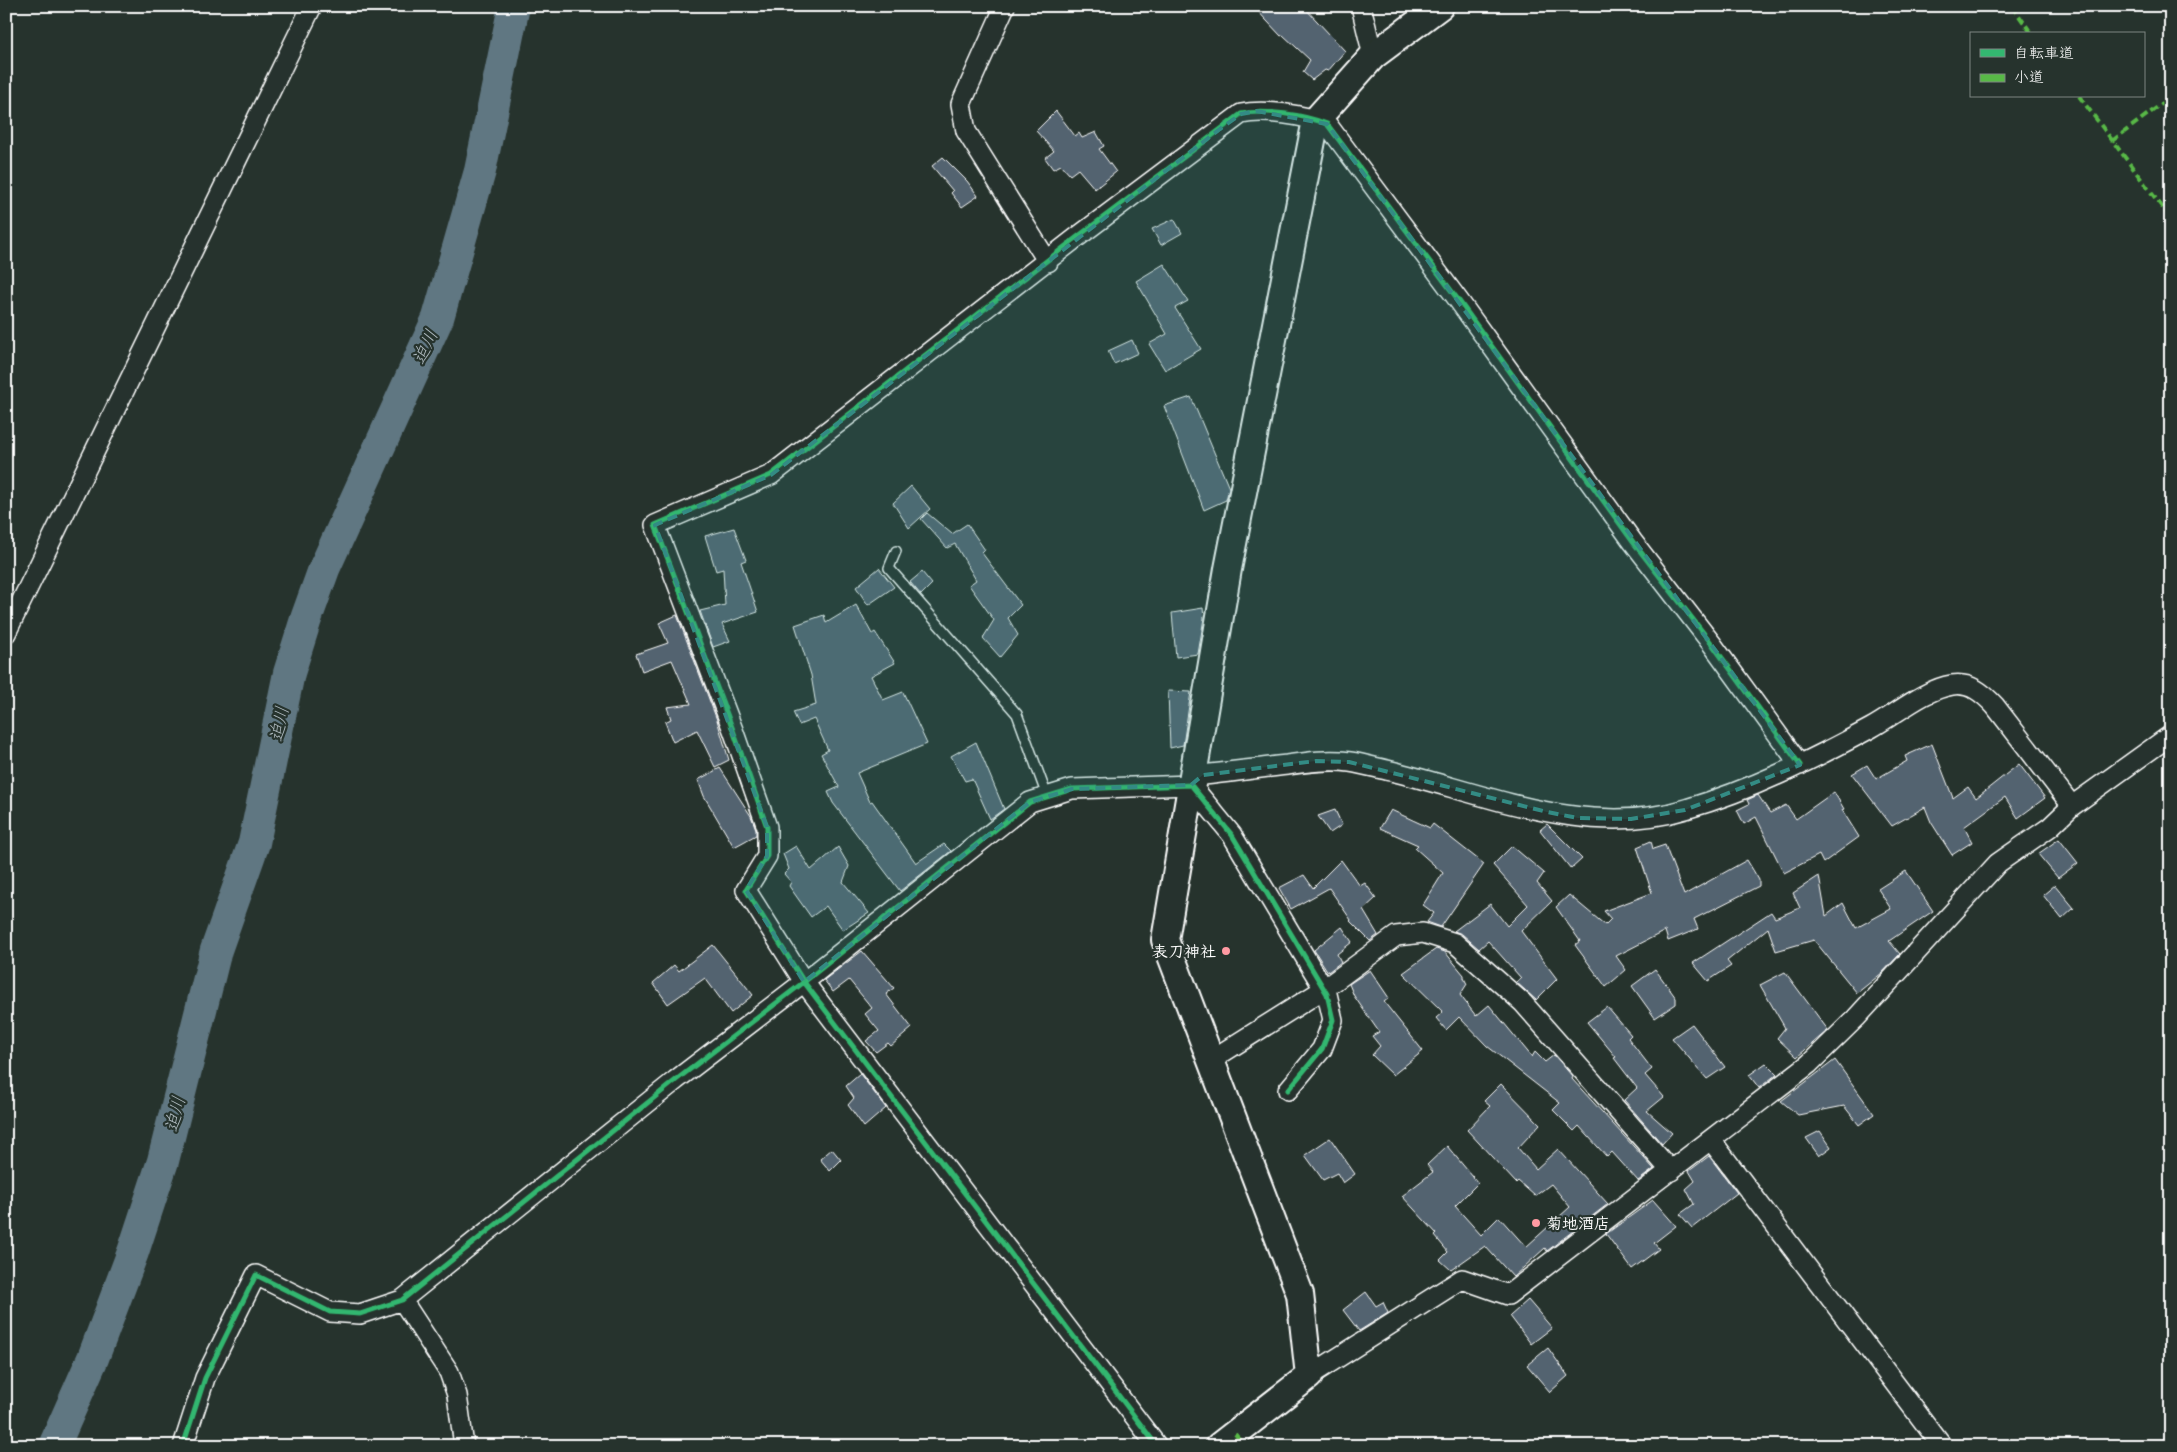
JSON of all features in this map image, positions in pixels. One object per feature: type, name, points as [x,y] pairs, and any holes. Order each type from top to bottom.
[{"type":"street","points":[[6,632],[312,6]]},
{"type":"street","points":[[1005,6],[961,104],[966,131],[1048,262]]},
{"type":"street","points":[[1361,6],[1373,56]]},
{"type":"street","points":[[1309,1376],[1300,1294],[1165,940],[1228,570],[1316,120],[1373,56],[1440,6]]},
{"type":"street","points":[[1157,1446],[804,982],[746,890],[767,856],[768,827],[655,525],[771,476],[1048,262],[1091,226],[1241,114],[1256,111],[1316,120],[1327,124],[1459,301],[1633,542],[1712,644],[1800,765]]},
{"type":"street","points":[[183,1446],[205,1378],[256,1275],[330,1312],[360,1314],[402,1300],[676,1080],[804,982],[1030,802],[1047,796],[1072,789],[1191,785],[1203,775],[1316,761],[1349,762],[1432,781],[1547,812],[1578,818],[1631,819],[1685,810],[1765,781],[1872,728],[1936,689],[1962,684],[1985,694],[2072,806]]},
{"type":"street","points":[[1219,1446],[1309,1376],[1462,1279],[1508,1295],[1809,1064],[1856,1018],[1998,863],[2050,827],[2072,806],[2171,736]]},
{"type":"street","points":[[1191,785],[1232,834],[1327,994],[1333,1020],[1322,1049],[1288,1090]]},
{"type":"street","points":[[1211,1060],[1324,989],[1396,936],[1423,933],[1455,943],[1523,1003],[1671,1171]]},
{"type":"street","points":[[1711,1140],[1942,1446]]},
{"type":"street","points":[[402,1300],[449,1372],[457,1394],[464,1446]]},
{"type":"lane","points":[[896,551],[889,568],[1017,714],[1047,796]]},
{"type":"highlighted area","points":[[1256,111],[1327,124],[1800,765],[1685,810],[1631,819],[1578,818],[1547,812],[1349,762],[1316,761],[1203,775],[1191,785],[1072,789],[1030,802],[804,982],[746,890],[767,856],[767,827],[655,525],[771,475],[1220,129],[1241,114]]},
{"type":"building","points":[[1253,6],[1303,6],[1345,51],[1328,71],[1325,70],[1312,80],[1303,72],[1310,60],[1283,35],[1281,36]]},
{"type":"building","points":[[1056,111],[1075,136],[1079,133],[1082,138],[1096,132],[1104,146],[1099,149],[1116,172],[1095,189],[1078,169],[1070,175],[1061,165],[1053,169],[1045,158],[1054,151],[1036,131]]},
{"type":"building","points":[[943,157],[967,181],[978,196],[962,207],[951,193],[953,191],[932,166]]},
{"type":"building","points":[[1174,219],[1182,233],[1161,245],[1152,229]]},
{"type":"building","points":[[1164,264],[1188,301],[1175,308],[1201,349],[1165,370],[1149,344],[1167,334],[1136,281]]},
{"type":"building","points":[[1132,340],[1138,353],[1114,364],[1108,351]]},
{"type":"building","points":[[1191,397],[1229,488],[1226,500],[1204,510],[1164,406]]},
{"type":"building","points":[[911,486],[930,509],[909,528],[893,503]]},
{"type":"building","points":[[927,513],[952,534],[967,524],[985,550],[982,553],[1021,605],[1008,618],[1018,635],[1000,657],[983,638],[994,620],[969,585],[976,580],[955,544],[947,548],[921,519]]},
{"type":"building","points":[[734,528],[746,560],[741,562],[758,612],[722,624],[730,641],[713,647],[700,611],[725,605],[723,569],[716,571],[705,536]]},
{"type":"building","points":[[879,568],[894,587],[868,605],[856,587]]},
{"type":"building","points":[[922,572],[932,584],[921,595],[910,582]]},
{"type":"building","points":[[856,605],[872,634],[875,632],[895,663],[871,676],[883,700],[903,692],[927,744],[857,773],[870,802],[872,801],[916,863],[944,844],[951,851],[900,891],[833,803],[828,792],[839,787],[821,754],[828,750],[814,719],[799,725],[793,712],[816,705],[811,675],[795,625],[824,615],[826,623]]},
{"type":"building","points":[[1203,608],[1204,618],[1198,654],[1176,657],[1172,613]]},
{"type":"building","points":[[677,615],[717,720],[729,760],[715,767],[697,730],[673,742],[665,722],[671,719],[667,707],[691,704],[672,660],[642,671],[636,654],[668,643],[659,623]]},
{"type":"building","points":[[1168,691],[1191,692],[1183,745],[1170,748]]},
{"type":"building","points":[[976,742],[1004,809],[990,819],[972,779],[965,781],[951,756]]},
{"type":"building","points":[[1932,744],[1953,798],[1968,787],[1976,798],[2019,764],[2045,798],[2018,818],[2005,797],[1964,827],[1972,842],[1952,855],[1931,822],[1925,807],[1892,826],[1852,774],[1867,765],[1876,779],[1907,761],[1905,756]]},
{"type":"building","points":[[720,768],[751,816],[756,829],[756,835],[734,847],[704,796],[698,780]]},
{"type":"building","points":[[1834,792],[1844,809],[1842,810],[1859,837],[1823,863],[1819,855],[1784,873],[1756,817],[1744,824],[1737,810],[1749,804],[1747,800],[1758,795],[1770,813],[1786,805],[1796,819]]},
{"type":"building","points":[[1335,810],[1342,825],[1330,833],[1318,816]]},
{"type":"building","points":[[1391,810],[1430,828],[1433,824],[1484,864],[1441,927],[1427,922],[1434,913],[1423,905],[1443,873],[1415,848],[1418,845],[1380,828]]},
{"type":"building","points":[[1547,824],[1582,859],[1571,869],[1540,830]]},
{"type":"building","points":[[2059,839],[2078,863],[2058,878],[2038,854]]},
{"type":"building","points":[[1651,841],[1653,849],[1665,845],[1684,895],[1747,860],[1759,880],[1759,886],[1694,919],[1698,929],[1668,941],[1665,931],[1616,956],[1626,970],[1606,987],[1575,945],[1580,941],[1556,907],[1569,895],[1605,925],[1611,919],[1604,911],[1652,893],[1637,847]]},
{"type":"building","points":[[796,846],[811,870],[838,847],[849,866],[843,882],[869,913],[843,930],[826,906],[811,917],[789,886],[791,882],[784,874],[789,869],[783,854]]},
{"type":"building","points":[[1512,846],[1544,873],[1537,883],[1552,901],[1521,931],[1557,979],[1536,1000],[1516,982],[1521,978],[1488,941],[1479,949],[1462,934],[1454,931],[1490,904],[1507,926],[1528,905],[1493,865]]},
{"type":"building","points":[[1341,860],[1360,886],[1365,883],[1376,898],[1363,910],[1378,935],[1370,941],[1350,921],[1329,888],[1291,909],[1279,888],[1304,875],[1313,888]]},
{"type":"building","points":[[1906,871],[1933,911],[1889,941],[1900,954],[1882,973],[1857,993],[1814,940],[1776,951],[1768,928],[1727,961],[1731,966],[1708,981],[1693,963],[1771,912],[1775,918],[1800,908],[1793,893],[1819,876],[1826,916],[1843,903],[1856,928],[1891,909],[1878,889]]},
{"type":"building","points":[[2055,885],[2074,908],[2062,919],[2043,895]]},
{"type":"building","points":[[1342,927],[1352,942],[1337,954],[1341,962],[1328,972],[1314,950]]},
{"type":"building","points":[[713,945],[753,995],[731,1013],[705,978],[668,1004],[653,983],[674,965],[679,971]]},
{"type":"building","points":[[1436,949],[1445,952],[1464,975],[1467,984],[1460,995],[1476,1016],[1489,1005],[1532,1057],[1535,1052],[1545,1062],[1554,1055],[1573,1077],[1572,1079],[1654,1169],[1638,1181],[1612,1152],[1607,1157],[1579,1126],[1574,1131],[1553,1110],[1560,1103],[1487,1046],[1459,1017],[1446,1030],[1436,1018],[1443,1012],[1403,973]]},
{"type":"building","points":[[862,951],[894,988],[886,994],[912,1028],[891,1046],[888,1043],[876,1052],[866,1041],[879,1031],[865,1014],[872,1008],[849,980],[833,992],[824,980]]},
{"type":"building","points":[[1655,969],[1676,998],[1676,1004],[1655,1018],[1632,986]]},
{"type":"building","points":[[1370,970],[1389,998],[1384,1002],[1423,1051],[1393,1075],[1372,1055],[1380,1046],[1372,1036],[1379,1032],[1354,996],[1349,984]]},
{"type":"building","points":[[1785,972],[1828,1030],[1797,1057],[1777,1038],[1785,1028],[1760,985]]},
{"type":"building","points":[[1607,1007],[1631,1035],[1628,1038],[1652,1069],[1645,1075],[1664,1097],[1647,1111],[1672,1133],[1662,1144],[1624,1100],[1637,1088],[1614,1058],[1616,1057],[1587,1022]]},
{"type":"building","points":[[1692,1024],[1725,1067],[1707,1079],[1672,1038]]},
{"type":"building","points":[[1835,1060],[1874,1114],[1859,1125],[1844,1106],[1798,1115],[1781,1101]]},
{"type":"building","points":[[1766,1063],[1777,1074],[1759,1088],[1749,1075]]},
{"type":"building","points":[[860,1074],[886,1108],[864,1127],[848,1105],[854,1098],[846,1086]]},
{"type":"building","points":[[1501,1084],[1540,1124],[1518,1148],[1536,1169],[1558,1149],[1608,1204],[1547,1251],[1545,1248],[1513,1277],[1485,1246],[1451,1270],[1440,1260],[1448,1252],[1435,1236],[1437,1234],[1402,1196],[1433,1172],[1427,1165],[1447,1146],[1478,1183],[1455,1206],[1481,1235],[1499,1217],[1526,1247],[1570,1207],[1551,1184],[1535,1196],[1518,1181],[1516,1183],[1467,1130],[1490,1106],[1484,1101]]},
{"type":"building","points":[[1820,1131],[1831,1147],[1819,1156],[1806,1138]]},
{"type":"building","points":[[1330,1138],[1355,1174],[1343,1183],[1337,1173],[1323,1180],[1305,1155]]},
{"type":"building","points":[[832,1149],[841,1160],[830,1171],[820,1159]]},
{"type":"building","points":[[1709,1156],[1737,1193],[1692,1228],[1680,1214],[1694,1204],[1686,1189],[1695,1181],[1689,1171]]},
{"type":"building","points":[[1653,1200],[1676,1226],[1654,1243],[1659,1249],[1632,1269],[1606,1234]]},
{"type":"building","points":[[1366,1292],[1376,1306],[1383,1302],[1388,1313],[1359,1331],[1343,1310]]},
{"type":"building","points":[[1528,1300],[1552,1328],[1531,1344],[1510,1316]]},
{"type":"building","points":[[1548,1348],[1568,1376],[1550,1392],[1527,1365]]},
{"type":"waterway","name":"迫川","points":[[54,1446],[93,1358],[133,1252],[163,1161],[216,950],[254,843],[289,673],[306,619],[324,569],[438,318],[480,171],[514,6]]},
{"type":"marked path","points":[[2012,6],[2031,32]]},
{"type":"marked path","points":[[2112,141],[2171,97]]},
{"type":"marked path","points":[[2080,98],[2171,219]]},
{"type":"marked path","points":[[1235,1434],[1245,1446]]},
{"type":"cycle path","points":[[1157,1446],[804,982],[746,890],[767,856],[767,827],[733,730],[655,525],[771,475],[1076,238],[1241,114],[1261,112],[1296,116],[1327,124],[1459,301],[1633,542],[1712,644],[1800,765]]},
{"type":"cycle path","points":[[183,1446],[205,1378],[256,1275],[330,1312],[360,1314],[402,1300],[676,1080],[804,982],[1030,802],[1072,789],[1191,785],[1232,835],[1327,994],[1333,1020],[1322,1049],[1288,1090]]},
{"type":"place","name":"表刀神社","points":[[1226,951]]},
{"type":"place","name":"菊地酒店","points":[[1536,1223]]}]
